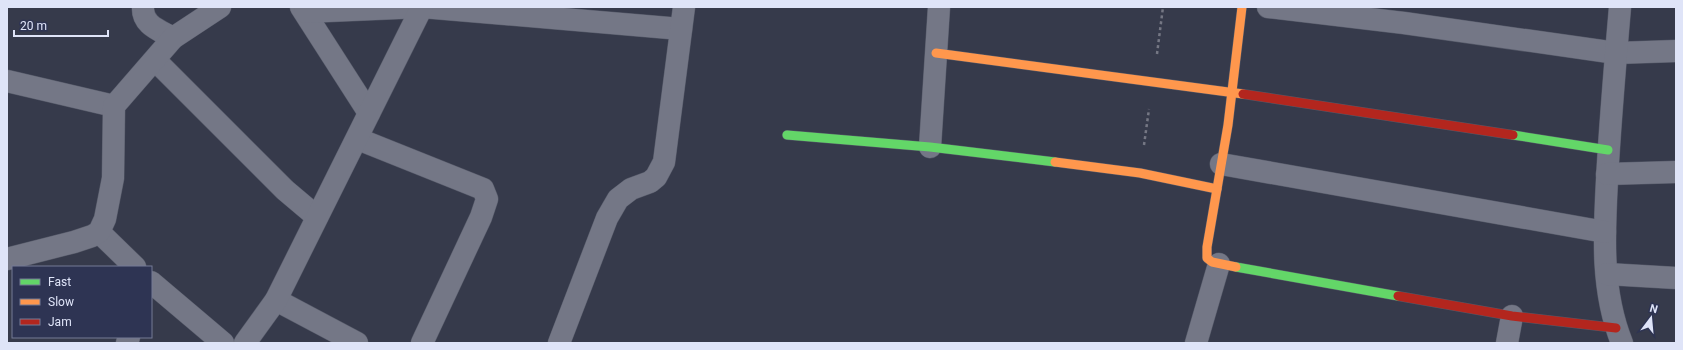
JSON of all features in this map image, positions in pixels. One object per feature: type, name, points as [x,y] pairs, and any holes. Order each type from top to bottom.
[{"type":"street","points":[[143,7],[144,18],[148,24],[173,38]]},
{"type":"street","points":[[8,260],[74,242],[100,232],[105,219],[113,178],[114,106],[173,38],[220,7]]},
{"type":"street","points":[[559,343],[607,218],[618,199],[631,189],[650,182],[656,177],[664,162],[684,7]]},
{"type":"street","points":[[930,147],[939,7]]},
{"type":"street","points":[[1242,7],[1232,92],[1207,247],[1207,258],[1212,262],[1219,264],[1619,336],[1608,296],[1605,232],[1608,150],[1620,7]]},
{"type":"street","points":[[1268,7],[1405,15],[1616,53],[1676,51]]},
{"type":"street","points":[[303,10],[422,8],[681,30]]},
{"type":"street","points":[[245,343],[276,300],[358,139],[369,113],[422,8]]},
{"type":"street","points":[[303,10],[369,113]]},
{"type":"street","points":[[936,53],[1232,92],[1608,150]]},
{"type":"street","points":[[155,60],[285,190],[317,217]]},
{"type":"street","points":[[7,81],[114,106]]},
{"type":"street","points":[[787,135],[930,147],[1140,173],[1217,189]]},
{"type":"street","points":[[358,139],[483,190],[487,199],[481,216],[422,343]]},
{"type":"street","points":[[1221,164],[1605,232]]},
{"type":"street","points":[[1607,174],[1676,172]]},
{"type":"street","points":[[100,232],[134,266]]},
{"type":"street","points":[[1196,343],[1219,264]]},
{"type":"street","points":[[1607,274],[1676,278]]},
{"type":"street","points":[[152,283],[223,343]]},
{"type":"street","points":[[276,300],[357,343]]},
{"type":"street","points":[[1506,343],[1512,316]]},
{"type":"traffic: fast","points":[[787,135],[930,147],[1055,162]]},
{"type":"traffic: fast","points":[[1513,135],[1608,150]]},
{"type":"traffic: fast","points":[[1236,267],[1398,296]]},
{"type":"traffic: slow","points":[[1236,267],[1212,262],[1207,258],[1207,247],[1228,125],[1242,7]]},
{"type":"traffic: slow","points":[[936,53],[1243,94]]},
{"type":"traffic: slow","points":[[1055,162],[1140,173],[1217,189]]},
{"type":"traffic: jam","points":[[1243,94],[1513,135]]},
{"type":"traffic: jam","points":[[1398,296],[1512,316],[1616,328]]}]
